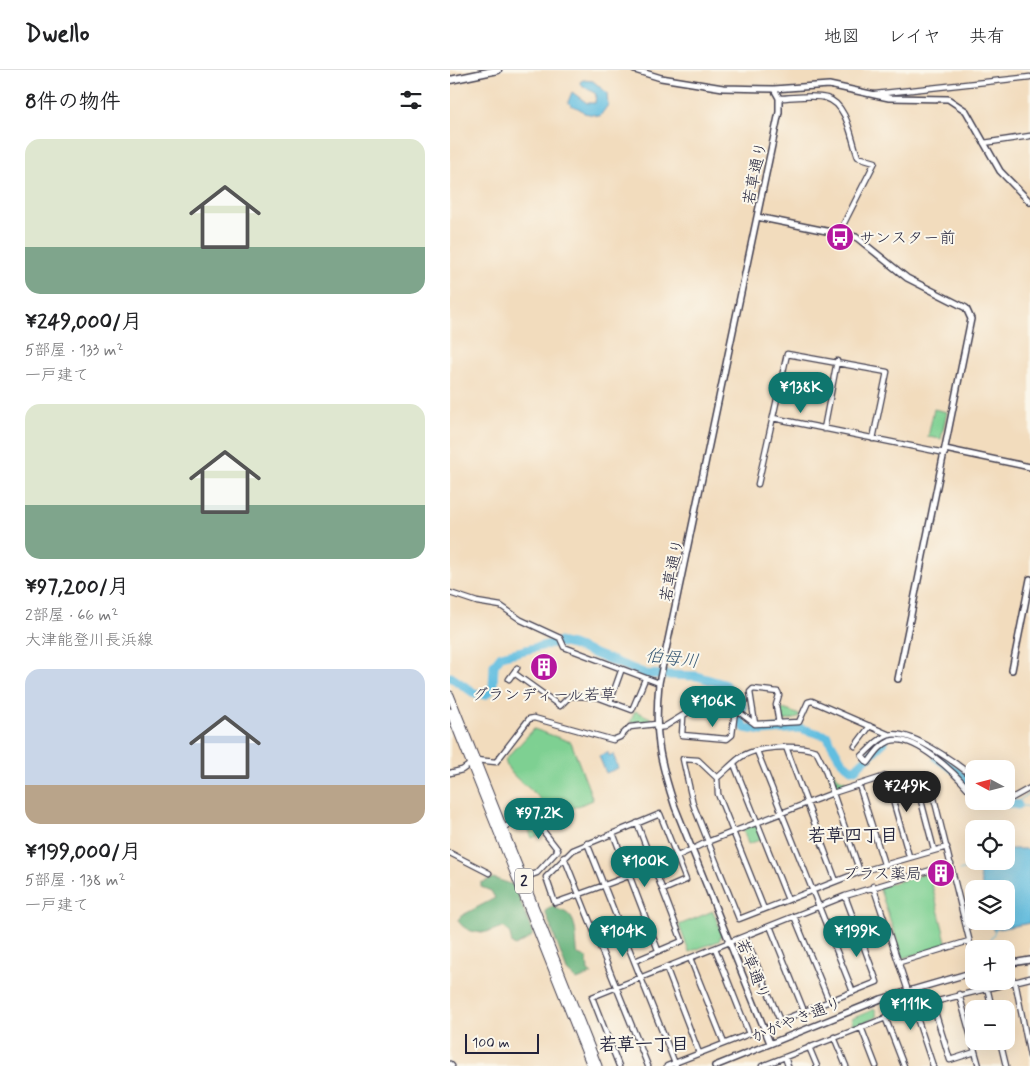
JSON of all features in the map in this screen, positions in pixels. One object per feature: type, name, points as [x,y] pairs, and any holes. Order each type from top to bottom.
[{"type":"main road","points":[[450,80],[498,70]]},
{"type":"main road","name":"2","points":[[450,696],[473,763]]},
{"type":"main road","name":"2","points":[[450,712],[500,828],[591,1066]]},
{"type":"main road","name":"2","points":[[500,828],[523,878],[598,1066]]},
{"type":"street","points":[[635,70],[661,78],[703,86],[774,89],[829,85],[889,98],[948,99],[966,110],[1000,171],[1030,202]]},
{"type":"street","points":[[871,94],[1030,77]]},
{"type":"street","points":[[774,89],[779,98],[823,97],[832,101],[844,116],[858,157],[874,162],[839,233]]},
{"type":"street","name":"若草通り","points":[[770,1043],[662,769],[656,726],[660,678],[779,112],[779,98]]},
{"type":"street","points":[[984,143],[1030,136]]},
{"type":"street","points":[[757,217],[856,237],[907,278],[962,306],[969,312],[971,325],[898,679]]},
{"type":"street","points":[[758,484],[787,354],[837,361],[887,372],[873,439]]},
{"type":"street","points":[[824,429],[837,361]]},
{"type":"street","points":[[773,418],[873,439],[1030,467]]},
{"type":"street","points":[[1012,670],[1030,579]]},
{"type":"street","points":[[450,593],[477,602],[501,606],[521,620],[562,643],[621,671],[645,679],[660,678]]},
{"type":"street","points":[[509,679],[515,670],[560,706],[570,696],[597,698],[633,710],[645,679]]},
{"type":"street","points":[[610,702],[621,671]]},
{"type":"street","points":[[755,724],[750,692],[753,689],[778,692],[776,706],[779,724]]},
{"type":"street","points":[[450,773],[455,773],[473,763],[496,762],[529,719],[534,718],[613,740],[620,738],[630,727],[664,727],[695,708],[739,712],[755,724],[799,722],[808,702],[812,701],[890,735]]},
{"type":"street","points":[[683,717],[682,735],[727,739],[732,735],[739,712]]},
{"type":"street","points":[[854,746],[870,726]]},
{"type":"street","points":[[965,772],[906,734],[890,735],[879,740],[862,756],[868,763],[878,750],[890,741],[905,741],[953,770],[965,785]]},
{"type":"street","points":[[717,778],[734,764],[737,759],[757,751],[796,746],[816,751],[833,793],[860,872]]},
{"type":"street","points":[[786,747],[836,881]]},
{"type":"street","points":[[757,751],[853,992]]},
{"type":"street","points":[[764,909],[718,794],[717,778],[698,760],[683,759],[693,804],[739,920],[860,872],[909,856],[947,847]]},
{"type":"street","points":[[734,764],[788,900]]},
{"type":"street","points":[[886,776],[909,856]]},
{"type":"street","points":[[663,890],[686,880],[676,855],[660,814],[573,850],[546,877],[555,903],[653,866],[676,855],[694,849],[707,842],[833,793],[886,776],[919,793],[934,798],[969,940]]},
{"type":"street","points":[[859,785],[884,864]]},
{"type":"street","points":[[1015,796],[1030,788]]},
{"type":"street","points":[[919,793],[934,850]]},
{"type":"street","points":[[500,828],[530,817],[533,818],[558,850],[537,874],[523,878]]},
{"type":"street","points":[[635,961],[682,941],[637,823]]},
{"type":"street","points":[[613,833],[658,950]]},
{"type":"street","points":[[587,843],[676,1064]]},
{"type":"street","points":[[450,853],[489,874]]},
{"type":"street","points":[[564,857],[648,1066]]},
{"type":"street","points":[[619,1066],[592,997],[845,896],[951,864]]},
{"type":"street","points":[[874,886],[933,1066]]},
{"type":"street","points":[[745,936],[780,1021],[853,992],[877,982],[845,896]]},
{"type":"street","points":[[794,916],[829,1001]]},
{"type":"street","points":[[770,926],[804,1011]]},
{"type":"street","points":[[900,962],[965,942]]},
{"type":"street","points":[[667,1066],[749,1034],[715,948]]},
{"type":"street","points":[[690,958],[724,1043]]},
{"type":"street","points":[[1015,962],[1030,960]]},
{"type":"street","points":[[666,968],[700,1053]]},
{"type":"street","name":"かがやき通り","points":[[715,1066],[908,990],[965,974]]},
{"type":"street","points":[[1030,978],[1015,981],[1030,1056]]},
{"type":"street","points":[[762,1066],[885,1017],[975,990]]},
{"type":"street","points":[[959,994],[979,1066]]},
{"type":"street","points":[[932,1002],[950,1060],[976,1052]]},
{"type":"street","points":[[885,1017],[904,1066]]},
{"type":"street","points":[[861,1027],[876,1066]]},
{"type":"street","points":[[834,1037],[846,1066]]},
{"type":"street","points":[[809,1047],[817,1066]]},
{"type":"street","points":[[1002,1050],[1006,1066]]},
{"type":"street","points":[[784,1057],[788,1066]]},
{"type":"street","points":[[725,1062],[731,1066]]},
{"type":"green space","points":[[934,409],[947,412],[941,439],[928,437]]},
{"type":"green space","points":[[778,707],[800,715],[798,718],[784,721],[780,719]]},
{"type":"green space","points":[[635,711],[651,718],[651,721],[630,723]]},
{"type":"green space","points":[[534,729],[571,742],[593,800],[562,812],[561,809],[545,806],[536,794],[517,779],[507,767],[505,760]]},
{"type":"green space","points":[[826,763],[838,778],[853,784],[834,789]]},
{"type":"green space","points":[[530,820],[544,833],[532,838],[525,821]]},
{"type":"green space","points":[[757,824],[763,839],[748,844],[743,829]]},
{"type":"green space","points":[[929,873],[947,945],[903,958],[879,887]]},
{"type":"green space","points":[[493,878],[514,885],[533,934],[530,938],[515,946],[512,944],[510,934],[505,928],[476,932],[464,927],[458,920],[461,916],[495,898],[491,891],[481,887],[481,883]]},
{"type":"green space","points":[[553,906],[568,914],[573,920],[578,955],[587,958],[588,971],[592,974],[577,980],[567,971],[545,911]]},
{"type":"green space","points":[[713,911],[722,934],[719,941],[689,952],[679,925]]},
{"type":"green space","points":[[875,1009],[877,1017],[854,1027],[851,1019]]},
{"type":"water","points":[[583,80],[593,81],[607,93],[608,105],[600,116],[584,113],[568,102],[572,92],[587,103],[595,103],[596,94],[581,85],[580,82]]},
{"type":"water","points":[[608,752],[609,756],[613,754],[618,768],[606,773],[599,756]]},
{"type":"water","points":[[1015,849],[1030,849],[1030,923],[1015,926],[1015,880],[981,880],[978,870],[1015,870]]},
{"type":"waterway","name":"伯母川","points":[[451,677],[474,693],[485,695],[493,687],[494,665],[501,656],[558,642],[572,645],[646,674],[696,676],[724,684],[741,700],[740,720],[745,728],[762,731],[799,728],[827,736],[842,762],[851,769],[855,769],[884,742]]},
{"type":"waterway","name":"伯母川","points":[[937,758],[965,779]]},
{"type":"waterway","name":"伯母川","points":[[1030,793],[1018,801],[1018,805],[1030,807]]},
{"type":"waterway","points":[[959,871],[965,869]]},
{"type":"waterway","points":[[990,940],[996,930]]},
{"type":"place","name":"サンスター前","points":[[840,237]]},
{"type":"place","name":"グランディール若草","points":[[544,667]]},
{"type":"place","name":"プラス薬局","points":[[941,873]]},
{"type":"district","name":"若草四丁目","points":[[853,835]]},
{"type":"district","name":"若草一丁目","points":[[644,1044]]}]
